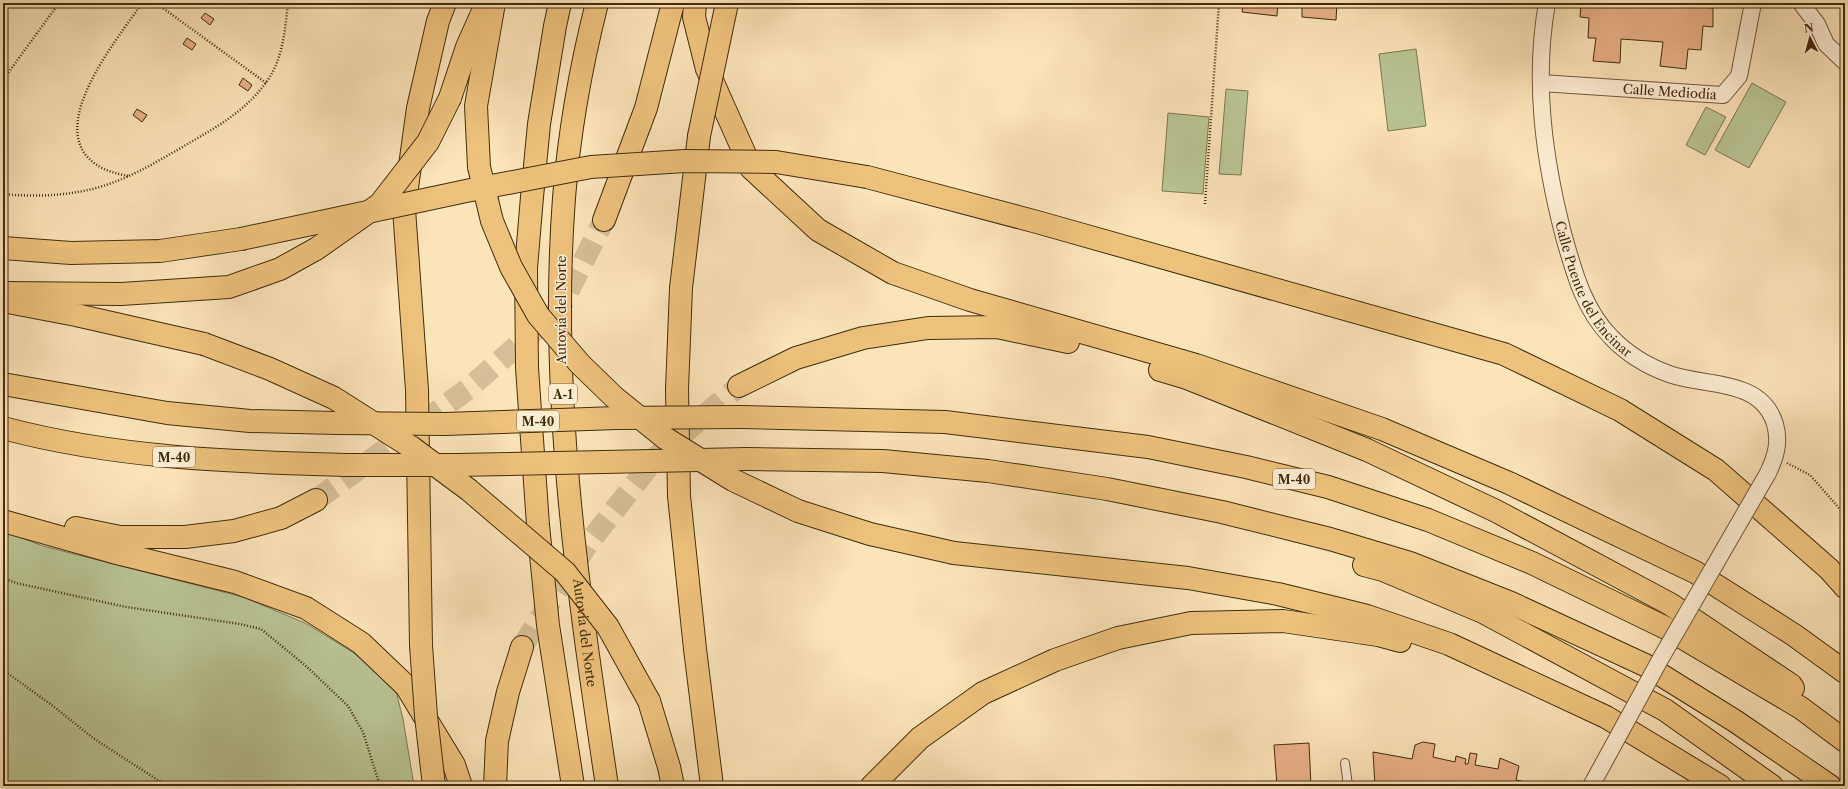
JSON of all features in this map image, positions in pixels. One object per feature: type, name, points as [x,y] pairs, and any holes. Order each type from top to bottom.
[{"type":"highway","points":[[434,786],[426,716],[421,644],[417,390],[404,208],[418,108],[438,21],[445,3]]},
{"type":"highway","points":[[3,293],[121,294],[229,287],[280,269],[316,249],[380,204],[428,142],[450,98],[467,47],[487,3]]},
{"type":"highway","points":[[494,3],[476,106],[479,167],[492,221],[511,267],[538,315],[580,364],[614,397],[665,438],[733,480],[798,511],[870,534],[954,553],[1188,578],[1278,594],[1382,621],[1449,644],[1528,679],[1606,717],[1720,786]]},
{"type":"highway","name":"A-1","points":[[560,3],[539,124],[532,196],[526,268],[527,368],[538,525],[548,625],[573,786]]},
{"type":"highway","name":"Autovía del Norte","points":[[597,3],[590,32],[573,125],[564,197],[560,272],[561,371],[571,527],[583,625],[607,786]]},
{"type":"highway","points":[[604,220],[646,108],[673,3]]},
{"type":"highway","points":[[695,3],[694,17],[707,69],[751,168],[818,230],[893,273],[970,300],[1203,368],[1382,429],[1509,483],[1695,572],[1794,635],[1845,672]]},
{"type":"highway","points":[[712,786],[678,496],[677,389],[681,288],[699,136],[727,3]]},
{"type":"highway","points":[[3,248],[71,253],[160,251],[241,239],[466,191],[591,167],[685,161],[776,162],[867,177],[1045,224],[1504,354],[1620,410],[1716,470],[1829,569],[1845,587]]},
{"type":"highway","points":[[3,302],[76,315],[204,344],[270,369],[334,398],[411,447],[470,490],[565,572],[608,627],[648,701],[669,767],[672,786]]},
{"type":"highway","points":[[739,386],[796,358],[863,338],[928,328],[997,327],[1081,344],[1187,378],[1360,447],[1496,511],[1670,604],[1791,685],[1801,708]]},
{"type":"highway","name":"M-40","points":[[3,384],[167,414],[250,421],[445,424],[617,418],[740,417],[945,422],[1148,447],[1246,467],[1328,487],[1428,520],[1532,563],[1666,628],[1801,708],[1845,741]]},
{"type":"highway","name":"M-40","points":[[3,428],[114,450],[242,462],[347,465],[456,465],[746,459],[883,461],[988,471],[1107,490],[1222,512],[1330,539],[1410,563],[1511,603],[1645,665],[1735,721],[1830,786]]},
{"type":"highway","points":[[3,508],[39,521],[120,537],[185,537],[240,529],[281,518],[316,500]]},
{"type":"highway","points":[[1222,512],[1243,528],[1383,570],[1483,612],[1665,710],[1772,786]]},
{"type":"highway","points":[[3,521],[114,552],[235,582],[306,608],[361,643],[406,686],[454,765],[461,786]]},
{"type":"highway","points":[[872,786],[920,738],[983,693],[1055,660],[1118,638],[1191,623],[1282,621],[1378,635],[1528,679]]},
{"type":"highway","points":[[495,786],[497,741],[508,692],[522,647]]},
{"type":"street","name":"Calle Puente del Encinar","points":[[1547,3],[1542,43],[1541,83],[1542,114],[1547,162],[1557,210],[1572,268],[1582,294],[1595,318],[1610,336],[1628,353],[1644,364],[1670,374],[1750,393],[1763,402],[1772,416],[1777,431],[1778,444],[1776,457],[1768,473],[1661,658],[1591,786]]},
{"type":"street","name":"Calle Mediodía","points":[[1541,83],[1723,95],[1740,76],[1753,3]]},
{"type":"street","points":[[1801,3],[1817,24],[1826,44],[1845,62]]},
{"type":"lane","points":[[1345,763],[1348,786]]},
{"type":"path","points":[[3,80],[59,3]]},
{"type":"path","points":[[129,177],[101,167],[86,155],[80,143],[77,129],[78,115],[83,97],[92,78],[142,3]]},
{"type":"path","points":[[156,3],[266,83]]},
{"type":"path","points":[[3,194],[52,196],[97,188],[129,177],[232,118],[251,102],[266,83],[278,61],[285,30],[288,3]]},
{"type":"path","points":[[1205,204],[1219,3]]},
{"type":"path","points":[[1776,457],[1810,475],[1845,515]]},
{"type":"path","points":[[3,578],[16,583],[126,607],[240,624],[261,629],[306,666],[348,706],[362,732],[380,786]]},
{"type":"path","points":[[3,670],[93,738],[168,786]]},
{"type":"green space","points":[[1416,49],[1426,126],[1388,131],[1379,54]]},
{"type":"green space","points":[[1752,83],[1786,102],[1749,168],[1715,150]]},
{"type":"green space","points":[[1226,89],[1248,91],[1241,175],[1219,174]]},
{"type":"green space","points":[[1706,107],[1726,117],[1705,155],[1686,145]]},
{"type":"green space","points":[[1168,113],[1209,117],[1203,194],[1162,191]]},
{"type":"green space","points":[[3,531],[43,546],[243,597],[305,623],[354,653],[396,691],[403,719],[414,786],[3,786]]},
{"type":"building","points":[[1243,3],[1278,3],[1277,16],[1242,12]]},
{"type":"building","points":[[1302,3],[1337,3],[1336,20],[1302,17]]},
{"type":"building","points":[[1581,3],[1645,3],[1713,8],[1713,27],[1703,26],[1701,50],[1688,49],[1686,69],[1660,66],[1663,42],[1621,39],[1620,63],[1593,61],[1596,38],[1588,38],[1589,18],[1580,17]]},
{"type":"building","points":[[205,13],[214,19],[210,25],[201,18]]},
{"type":"building","points":[[187,38],[196,44],[192,50],[183,44]]},
{"type":"building","points":[[243,78],[252,85],[248,91],[239,85]]},
{"type":"building","points":[[137,109],[147,115],[142,122],[133,115]]},
{"type":"building","points":[[1423,742],[1435,744],[1433,757],[1455,762],[1456,756],[1466,759],[1465,764],[1468,764],[1470,753],[1477,754],[1475,765],[1498,769],[1500,758],[1519,766],[1516,780],[1545,786],[1375,786],[1373,752],[1412,759],[1415,745]]},
{"type":"building","points":[[1309,743],[1311,786],[1277,786],[1274,745]]},
{"type":"tunnel","points":[[316,500],[468,389],[560,308],[604,220]]},
{"type":"tunnel","points":[[522,647],[587,545],[657,456],[739,386]]}]
